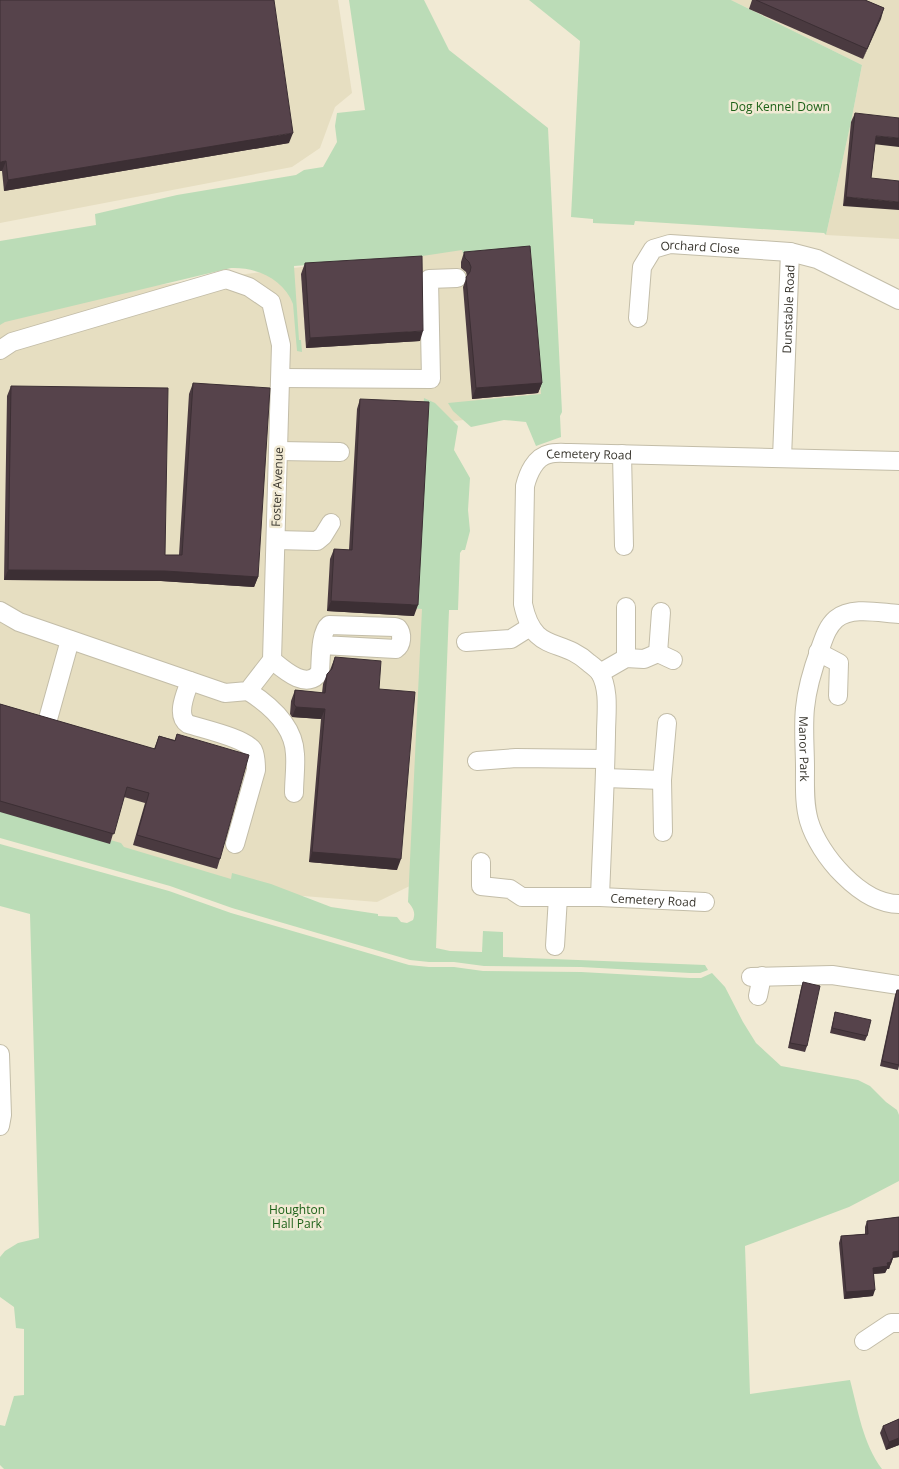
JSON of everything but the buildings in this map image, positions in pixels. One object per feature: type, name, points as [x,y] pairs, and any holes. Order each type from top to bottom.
[{"type":"street","name":"Orchard Close","points":[[638,318],[642,267],[653,249],[670,244],[790,252]]},
{"type":"street","name":"Dunstable Road","points":[[782,458],[790,252],[817,259],[899,300]]},
{"type":"street","points":[[281,378],[431,379],[429,279],[457,278]]},
{"type":"street","name":"Foster Avenue","points":[[0,350],[12,342],[226,279],[249,288],[271,302],[281,345],[272,660]]},
{"type":"street","points":[[279,451],[340,452]]},
{"type":"street","name":"Cemetery Road","points":[[530,627],[522,604],[525,486],[534,464],[547,454],[899,461]]},
{"type":"street","points":[[622,454],[624,546]]},
{"type":"street","points":[[276,540],[317,541],[331,523]]},
{"type":"street","points":[[626,607],[626,658]]},
{"type":"street","points":[[0,611],[19,622],[225,693],[248,691],[261,699],[284,723],[293,741],[295,753],[294,793]]},
{"type":"street","name":"Manor Park","points":[[899,614],[853,611],[837,618],[826,631],[818,652],[805,709],[805,808],[814,836],[842,875],[862,891],[889,904],[899,904]]},
{"type":"street","points":[[466,642],[511,639],[530,627],[542,640],[575,653],[585,659],[600,673],[626,658],[665,657],[661,612]]},
{"type":"street","points":[[48,719],[70,640]]},
{"type":"street","points":[[248,691],[272,660],[292,676],[312,679],[316,677],[320,672],[322,645]]},
{"type":"street","points":[[818,652],[838,663],[838,696]]},
{"type":"street","name":"Cemetery Road","points":[[600,673],[606,696],[600,897]]},
{"type":"street","points":[[190,681],[181,714],[183,720],[188,724],[246,743],[256,758],[256,770],[235,844]]},
{"type":"street","points":[[663,832],[662,780],[667,723]]},
{"type":"street","points":[[477,761],[516,758],[605,759]]},
{"type":"street","points":[[605,778],[662,780]]},
{"type":"street","name":"Cemetery Road","points":[[482,862],[481,886],[510,890],[522,897],[600,897],[705,902]]},
{"type":"street","points":[[555,946],[558,897]]},
{"type":"street","points":[[758,996],[757,976],[832,975],[899,985]]},
{"type":"street","points":[[0,1054],[2,1115],[0,1126]]},
{"type":"street","points":[[864,1341],[891,1323],[899,1323]]},
{"type":"shaded area","points":[[0,0],[338,0],[352,93],[335,107],[320,148],[292,167],[0,223]]},
{"type":"shaded area","points":[[731,0],[899,0],[899,239],[826,235],[862,65]]},
{"type":"shaded area","points":[[532,238],[552,398],[463,420],[441,423],[422,880],[377,902],[193,887],[0,825],[0,305]]},
{"type":"green space","points":[[349,0],[424,0],[449,50],[548,128],[562,412],[560,416],[561,437],[536,446],[526,422],[504,420],[471,427],[453,411],[448,403],[541,394],[531,253],[463,253],[462,250],[416,257],[294,266],[299,340],[301,340],[302,352],[297,351],[293,304],[289,295],[276,281],[268,276],[240,268],[231,268],[5,322],[0,325],[0,241],[96,225],[95,214],[177,195],[296,175],[304,170],[323,167],[337,142],[335,126],[337,113],[365,110]]},
{"type":"green space","name":"Dog Kennel Down","points":[[529,0],[731,0],[862,65],[826,235],[824,233],[635,221],[634,225],[593,223],[593,219],[571,217],[580,41]]},
{"type":"green space","points":[[424,398],[435,403],[458,426],[454,450],[470,478],[468,510],[470,531],[465,550],[462,550],[460,553],[458,610],[449,610],[436,948],[450,951],[482,952],[483,931],[503,932],[503,957],[705,965],[708,970],[700,973],[690,973],[581,967],[484,966],[454,962],[410,960],[232,908],[170,886],[0,838],[0,809],[121,843],[124,847],[231,879],[232,873],[271,884],[331,907],[378,914],[378,916],[397,917],[401,922],[407,923],[413,920],[414,910],[408,902],[422,609],[411,608]]},
{"type":"green space","name":"Houghton Hall Park","points":[[0,844],[169,891],[231,913],[409,965],[454,967],[483,971],[581,972],[690,978],[701,978],[712,973],[725,987],[756,1043],[781,1066],[858,1080],[870,1086],[897,1110],[899,1115],[899,1181],[849,1207],[745,1246],[750,1394],[850,1380],[866,1438],[875,1459],[882,1469],[4,1469],[0,1465],[0,1425],[5,1426],[14,1396],[24,1395],[24,1329],[16,1328],[14,1307],[0,1297],[0,1257],[5,1251],[18,1243],[39,1238],[30,914],[0,906]]}]
